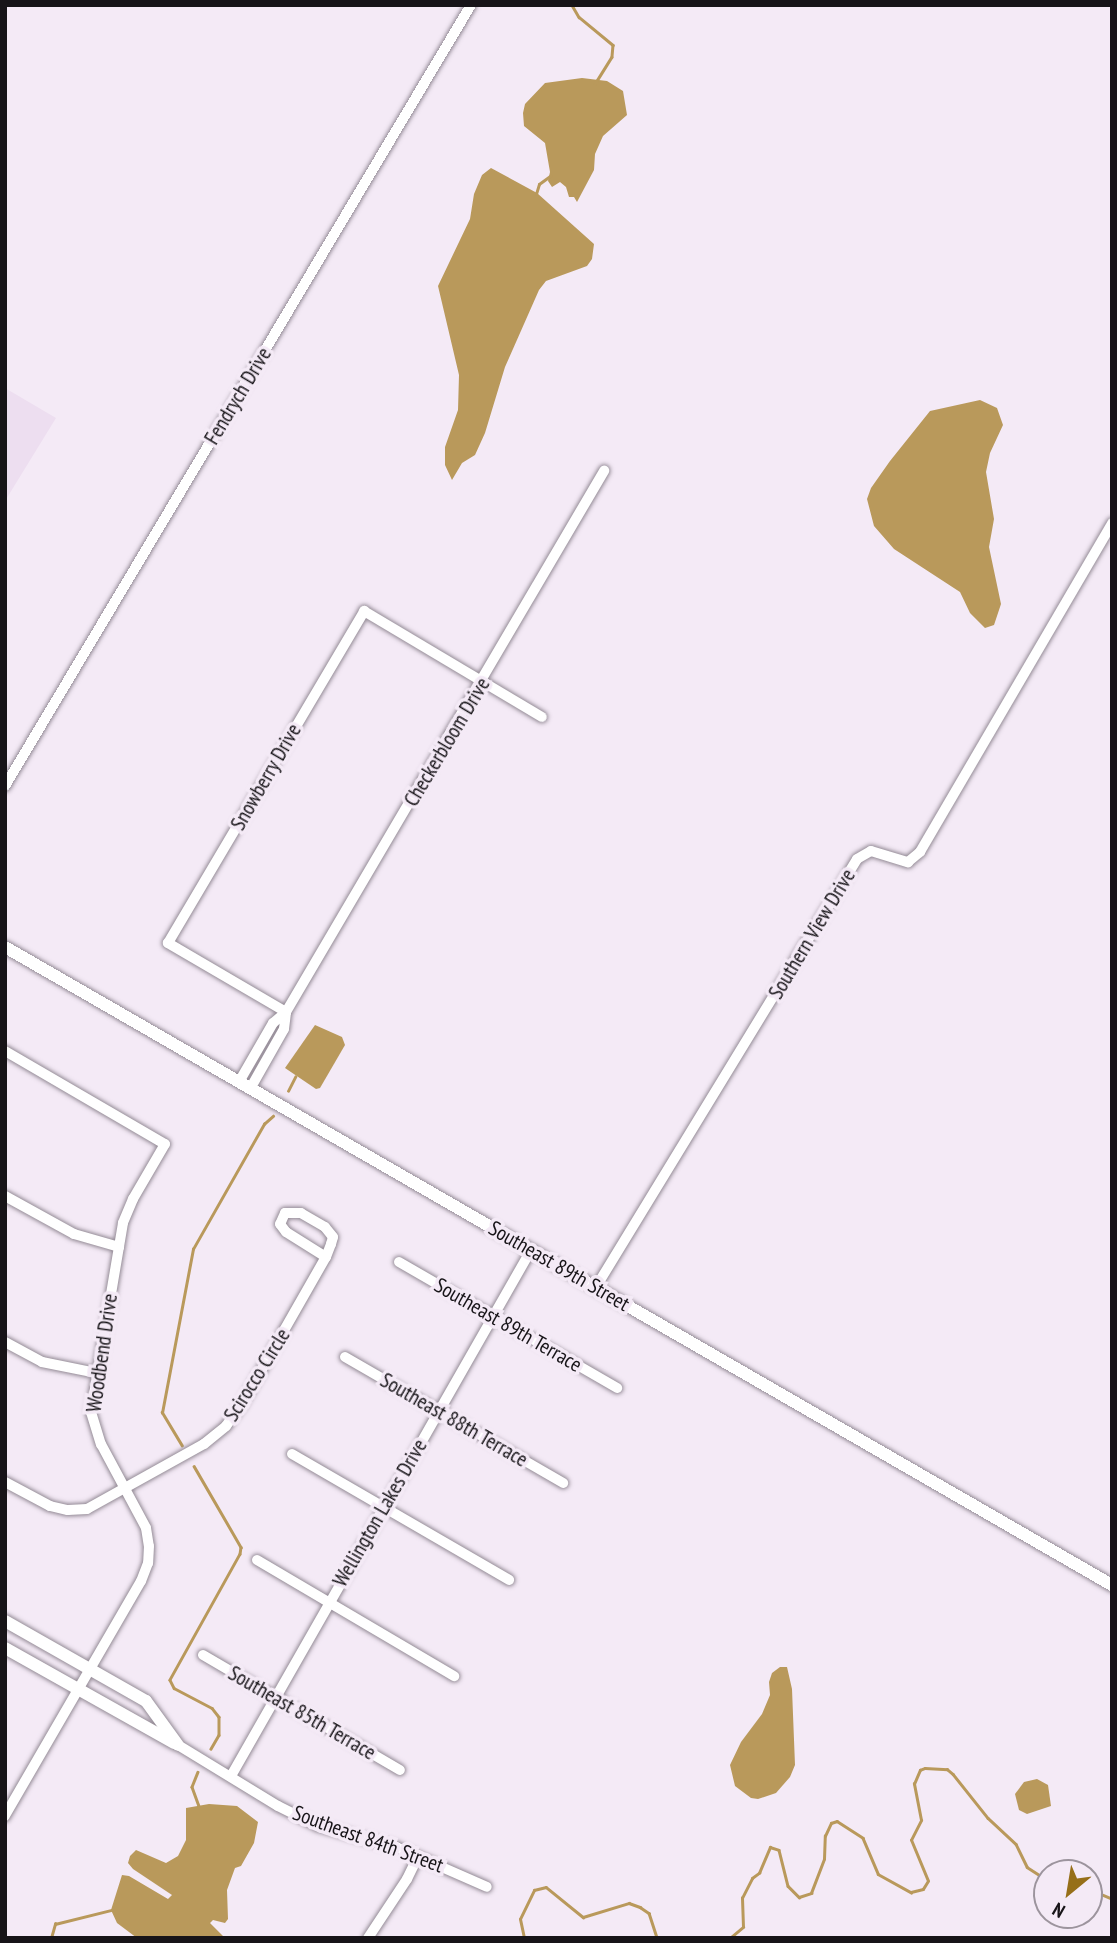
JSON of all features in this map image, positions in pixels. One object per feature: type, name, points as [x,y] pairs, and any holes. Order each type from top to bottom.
[{"type":"street","name":"Fendrych Drive","points":[[5,786],[471,5]]},
{"type":"street","name":"Checkerbloom Drive","points":[[239,1082],[273,1023],[286,1012],[604,471]]},
{"type":"street","name":"Southern View Drive","points":[[596,1287],[857,859],[871,851],[908,862],[920,852],[1112,523]]},
{"type":"street","name":"Snowberry Drive","points":[[286,1012],[169,943],[364,611],[482,682]]},
{"type":"street","points":[[482,682],[541,717]]},
{"type":"street","name":"Southeast 89th Street","points":[[5,947],[1112,1585]]},
{"type":"street","name":"Checkerbloom Drive","points":[[250,1089],[284,1030],[286,1012]]},
{"type":"street","name":"Woodbend Drive","points":[[5,1051],[165,1144],[129,1208],[119,1247],[96,1373],[92,1421],[149,1537],[148,1563],[141,1581],[5,1816]]},
{"type":"street","points":[[5,1196],[74,1234],[119,1247]]},
{"type":"street","points":[[285,1213],[301,1213],[330,1232],[332,1237],[326,1258],[286,1232],[280,1224],[285,1213]]},
{"type":"street","name":"Wellington Lakes Drive","points":[[231,1776],[531,1250]]},
{"type":"street","name":"Scirocco Circle","points":[[5,1482],[43,1503],[68,1510],[96,1506],[195,1451],[226,1426],[326,1258]]},
{"type":"street","name":"Southeast 89th Terrace","points":[[399,1262],[617,1388]]},
{"type":"street","points":[[5,1342],[42,1362],[96,1373]]},
{"type":"street","name":"Southeast 88th Terrace","points":[[345,1357],[563,1483]]},
{"type":"street","points":[[292,1454],[509,1580]]},
{"type":"street","points":[[257,1560],[454,1676]]},
{"type":"street","name":"Southeast 84th Street","points":[[5,1621],[145,1701],[177,1745]]},
{"type":"street","name":"Southeast 84th Street","points":[[5,1648],[231,1776],[278,1806],[318,1825],[418,1856],[487,1888]]},
{"type":"street","name":"Southeast 85th Terrace","points":[[203,1656],[400,1770]]},
{"type":"street","points":[[368,1938],[407,1879],[418,1856]]},
{"type":"shaded area","points":[[582,78],[607,81],[623,91],[627,115],[603,136],[595,154],[594,170],[577,202],[574,197],[569,197],[566,187],[560,182],[552,187],[548,181],[550,172],[545,143],[524,126],[523,113],[525,104],[545,83]]},
{"type":"shaded area","points":[[491,168],[537,193],[594,244],[592,259],[587,266],[546,281],[539,290],[505,367],[485,433],[475,455],[462,463],[452,480],[445,465],[445,447],[458,410],[459,375],[438,286],[470,219],[474,194],[482,175]]},
{"type":"shaded area","points":[[5,388],[56,418],[5,501]]},
{"type":"shaded area","points":[[980,400],[997,408],[1003,425],[990,453],[986,472],[994,519],[989,547],[1001,604],[994,625],[985,628],[970,613],[960,592],[894,549],[874,526],[867,499],[871,488],[890,461],[930,411]]},
{"type":"shaded area","points":[[315,1025],[342,1037],[345,1045],[320,1088],[316,1089],[285,1068]]},
{"type":"shaded area","points":[[780,1667],[787,1667],[792,1689],[795,1765],[790,1777],[776,1793],[758,1799],[751,1798],[735,1786],[730,1765],[741,1742],[762,1714],[770,1695],[769,1682],[772,1673]]},
{"type":"shaded area","points":[[1037,1779],[1048,1785],[1051,1806],[1027,1814],[1019,1810],[1015,1794],[1024,1782]]},
{"type":"shaded area","points":[[209,1804],[237,1806],[258,1822],[254,1843],[241,1866],[235,1868],[227,1890],[228,1919],[225,1923],[213,1920],[210,1923],[225,1938],[137,1938],[117,1923],[111,1910],[122,1875],[129,1876],[168,1899],[172,1895],[133,1869],[128,1863],[130,1856],[136,1850],[166,1863],[178,1856],[186,1840],[186,1808]]},
{"type":"waterway","points":[[572,5],[579,17],[613,45],[612,57],[596,83]]},
{"type":"waterway","points":[[536,194],[539,184],[550,176]]},
{"type":"waterway","points":[[288,1091],[295,1077]]},
{"type":"waterway","points":[[182,1446],[162,1413],[193,1249],[264,1124],[273,1116]]},
{"type":"waterway","points":[[194,1466],[241,1547],[240,1554],[170,1680],[174,1688],[212,1708],[219,1717],[219,1735],[211,1749]]},
{"type":"waterway","points":[[730,1938],[743,1927],[742,1898],[752,1878],[759,1873],[770,1847],[779,1850],[788,1886],[799,1897],[811,1893],[824,1859],[825,1836],[831,1823],[837,1821],[863,1838],[878,1874],[911,1892],[923,1889],[928,1881],[911,1840],[921,1820],[914,1784],[920,1770],[925,1768],[947,1769],[953,1774],[988,1818],[1016,1844],[1027,1867],[1033,1871]]},
{"type":"waterway","points":[[198,1772],[192,1787],[199,1806]]},
{"type":"waterway","points":[[524,1938],[520,1919],[534,1890],[546,1887],[583,1917],[629,1903],[640,1907],[649,1913],[657,1938]]},
{"type":"waterway","points":[[1103,1895],[1112,1899]]},
{"type":"waterway","points":[[51,1938],[55,1924],[111,1910]]}]
